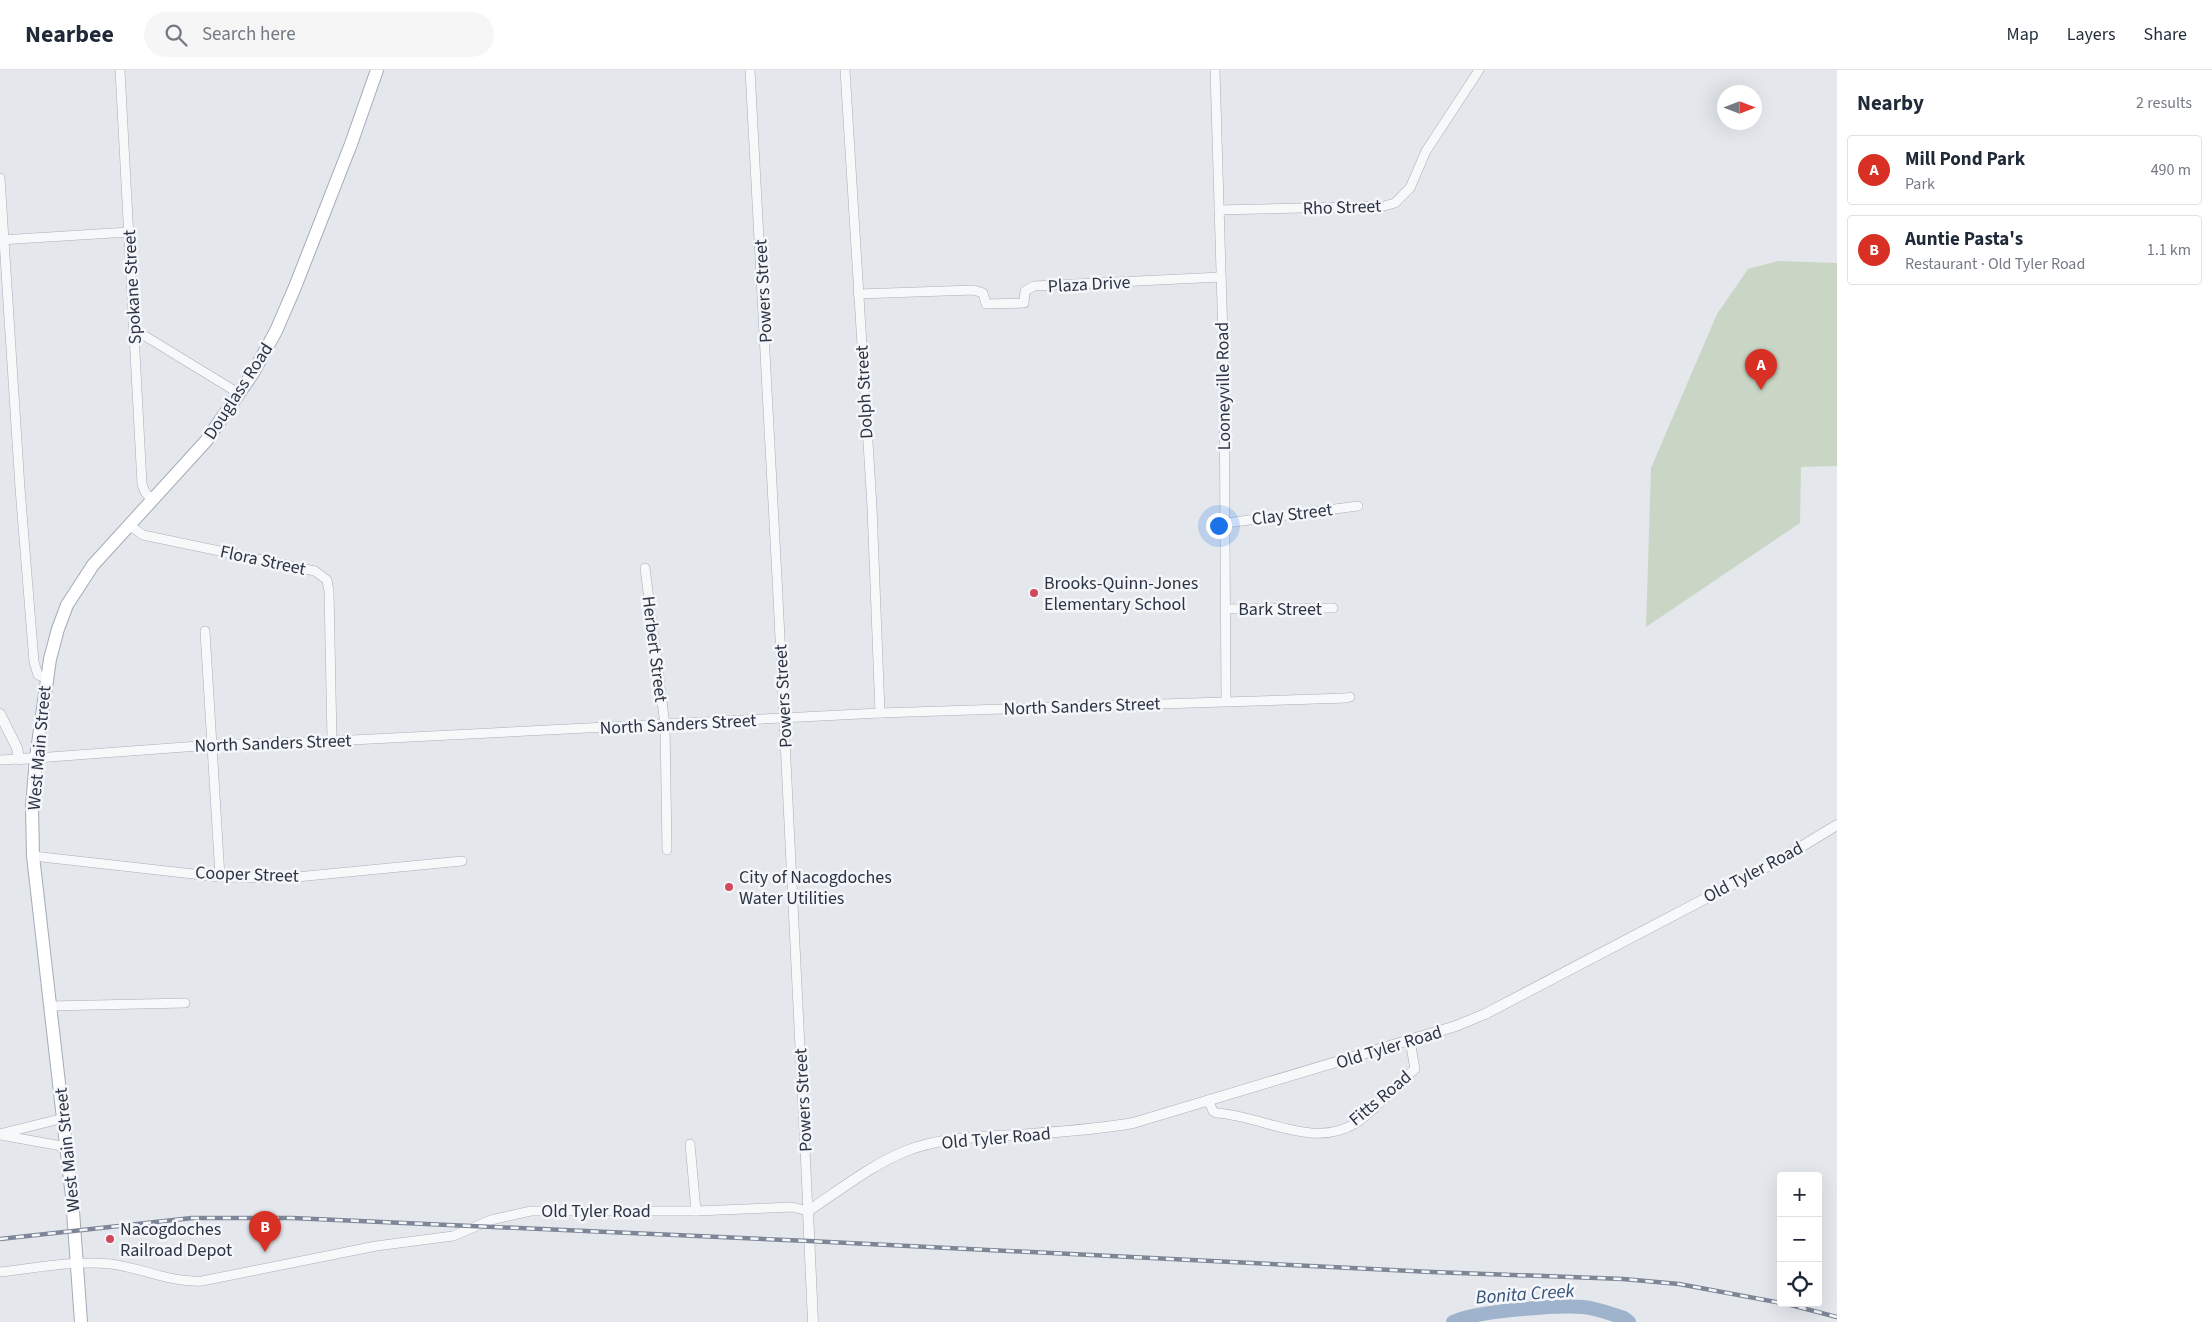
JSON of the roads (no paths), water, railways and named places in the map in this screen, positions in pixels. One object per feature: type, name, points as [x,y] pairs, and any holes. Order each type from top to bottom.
[{"type":"main road","name":"Douglass Road","points":[[47,679],[58,628],[67,606],[93,565],[206,441],[240,394],[266,350],[285,312],[351,144],[377,70]]},
{"type":"main road","name":"West Main Street","points":[[47,679],[36,758],[32,807],[33,856],[67,1147],[78,1264],[81,1322]]},
{"type":"street","name":"Spokane Street","points":[[120,70],[142,484],[145,492],[152,500]]},
{"type":"street","name":"Powers Street","points":[[750,70],[774,486],[783,720],[813,1322]]},
{"type":"street","name":"Dolph Street","points":[[845,70],[872,507],[880,714]]},
{"type":"street","name":"Looneyville Road","points":[[1215,70],[1226,523],[1226,701]]},
{"type":"street","name":"Rho Street","points":[[1219,210],[1384,206],[1395,203],[1402,198],[1414,183],[1426,151],[1479,70]]},
{"type":"street","name":"West Main Street","points":[[0,178],[2,240],[34,662],[38,675],[47,679]]},
{"type":"street","points":[[2,240],[129,232]]},
{"type":"street","name":"Plaza Drive","points":[[858,294],[974,290],[983,293],[986,304],[1024,302],[1025,291],[1034,286],[1221,277]]},
{"type":"street","points":[[135,335],[145,336],[240,394]]},
{"type":"street","name":"Clay Street","points":[[1226,523],[1358,506]]},
{"type":"street","name":"Flora Street","points":[[129,525],[143,535],[242,554],[315,571],[325,578],[329,592],[332,741]]},
{"type":"street","name":"Herbert Street","points":[[645,568],[665,725],[667,850]]},
{"type":"street","name":"Bark Street","points":[[1227,609],[1333,608]]},
{"type":"street","points":[[205,631],[220,877]]},
{"type":"street","name":"North Sanders Street","points":[[36,758],[212,745],[332,741],[880,714],[1346,698],[1350,696]]},
{"type":"street","points":[[0,714],[17,748],[19,759]]},
{"type":"street","points":[[0,760],[36,758]]},
{"type":"street","name":"Old Tyler Road","points":[[0,1272],[78,1264],[121,1266],[176,1280],[202,1281],[376,1246],[459,1234],[491,1220],[519,1212],[541,1210],[696,1211],[792,1207],[808,1211],[887,1160],[926,1144],[959,1138],[1090,1130],[1133,1123],[1456,1026],[1485,1014],[1781,859],[1837,825]]},
{"type":"street","name":"Cooper Street","points":[[33,856],[220,877],[286,878],[462,861]]},
{"type":"street","points":[[50,1006],[185,1004]]},
{"type":"street","name":"Fitts Road","points":[[1208,1100],[1213,1111],[1216,1113],[1248,1117],[1309,1134],[1336,1130],[1356,1123],[1416,1069],[1410,1041]]},
{"type":"street","points":[[0,1134],[64,1118]]},
{"type":"street","points":[[0,1134],[67,1147]]},
{"type":"street","points":[[690,1144],[696,1211]]},
{"type":"waterway","name":"Bonita Creek","points":[[1453,1322],[1497,1312],[1571,1307],[1598,1310],[1624,1318],[1629,1322]]},
{"type":"railway","points":[[0,1239],[192,1218],[292,1218],[1432,1272],[1623,1279],[1679,1284],[1777,1302]]},
{"type":"railway","points":[[1798,1307],[1837,1317]]},
{"type":"place","name":"Mill Pond Park","points":[[1761,390]]},
{"type":"place","name":"Brooks-Quinn-Jones Elementary School","points":[[1034,593]]},
{"type":"place","name":"City of Nacogdoches Water Utilities","points":[[729,887]]},
{"type":"place","name":"Nacogdoches Railroad Depot","points":[[110,1239]]},
{"type":"place","name":"Auntie Pasta's","points":[[265,1252]]}]
